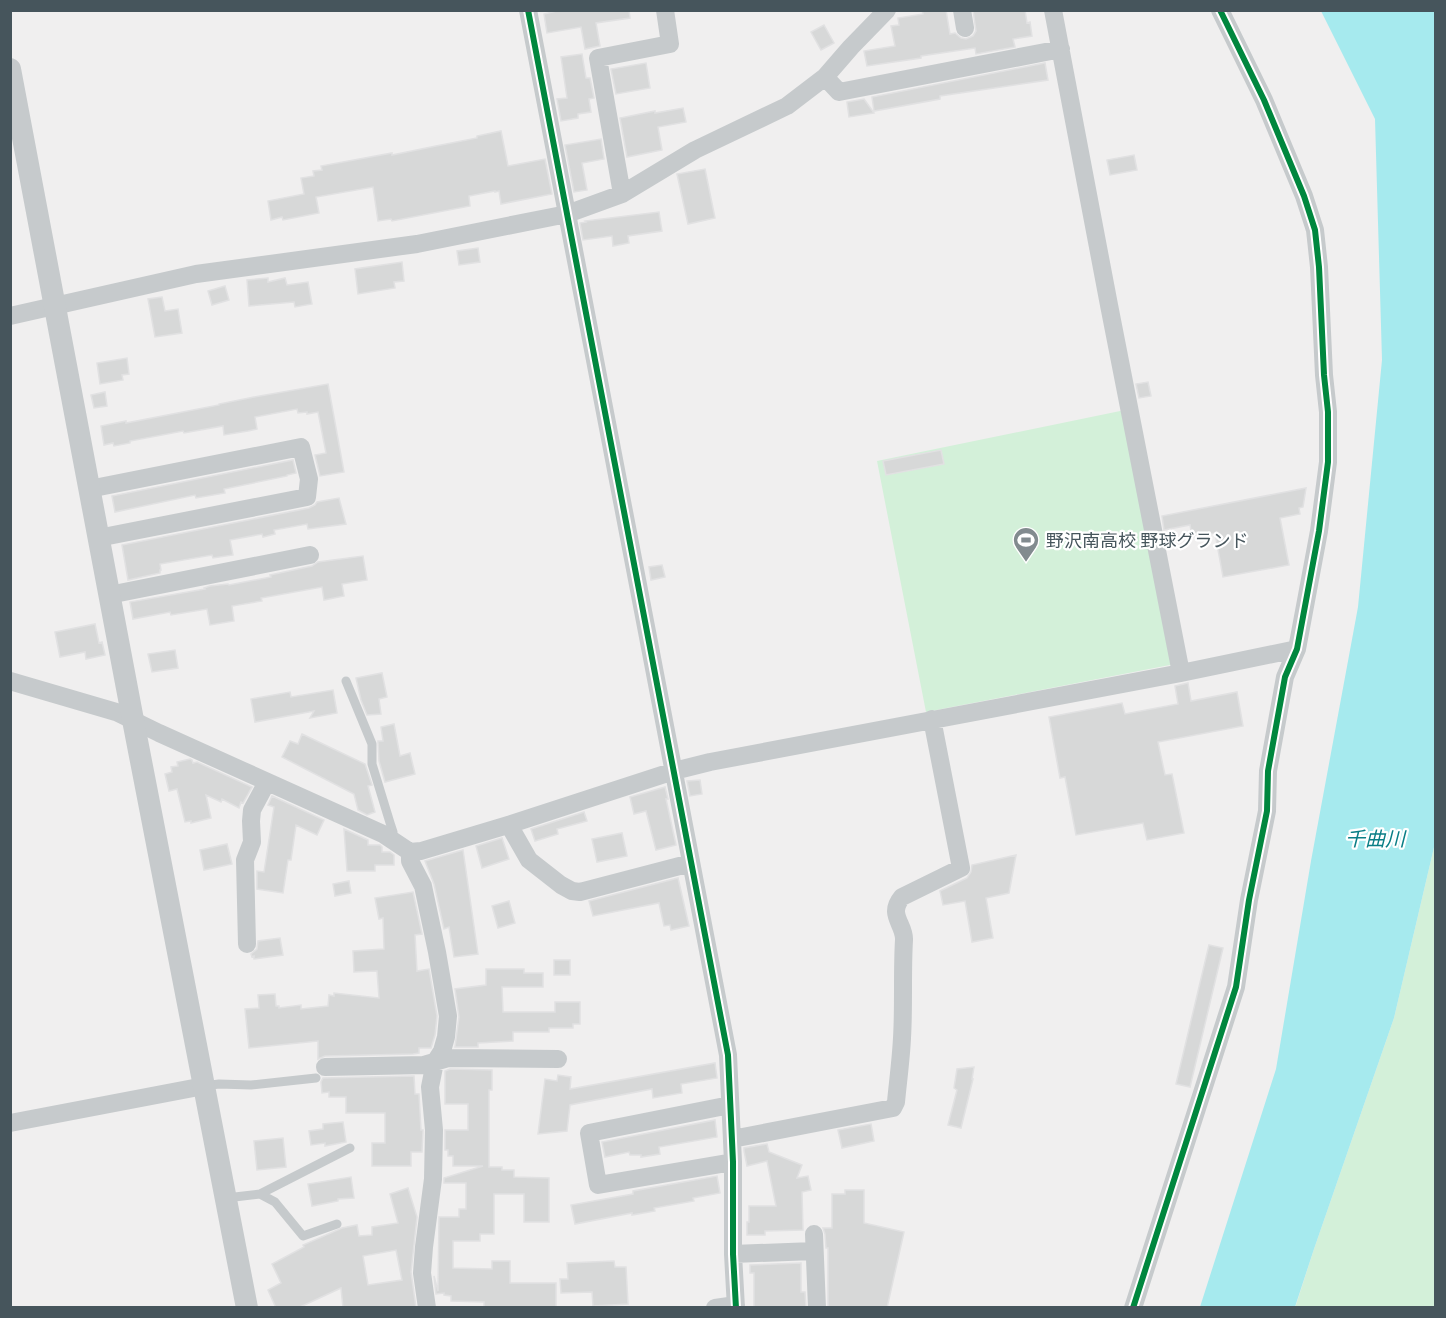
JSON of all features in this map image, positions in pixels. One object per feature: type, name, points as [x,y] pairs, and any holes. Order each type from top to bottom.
[{"type":"street","points":[[528,10],[728,1055],[736,1306],[716,1308]]},
{"type":"street","points":[[622,194],[598,58],[670,44],[665,10]]},
{"type":"street","points":[[10,316],[196,274],[417,244],[567,214],[622,194],[695,150],[787,106],[825,76],[887,10]]},
{"type":"street","points":[[1053,10],[1181,673]]},
{"type":"street","points":[[1133,1308],[1236,987],[1249,900],[1267,811],[1268,771],[1285,677],[1297,649],[1319,531],[1328,462],[1328,412],[1315,230],[1304,196],[1264,100],[1220,10]]},
{"type":"street","points":[[825,76],[839,92],[1061,49]]},
{"type":"street","points":[[10,69],[247,1308]]},
{"type":"street","points":[[89,489],[301,447],[309,479],[307,497],[98,538]]},
{"type":"street","points":[[109,595],[310,555]]},
{"type":"street","points":[[10,681],[116,712],[383,834],[410,852],[421,851],[511,824],[674,771],[710,762],[1297,649]]},
{"type":"street","points":[[732,1139],[893,1108],[896,1102],[902,1037],[904,937],[896,909],[902,897],[961,868],[932,719]]},
{"type":"street","points":[[247,944],[245,860],[252,842],[252,810],[267,782]]},
{"type":"street","points":[[511,824],[529,860],[572,891],[580,892],[691,863]]},
{"type":"street","points":[[410,852],[410,861],[423,886],[448,1016],[446,1037],[442,1051],[435,1062],[430,1086],[435,1130],[433,1179],[422,1273],[428,1308]]},
{"type":"street","points":[[321,1073],[424,1065],[447,1058],[558,1059]]},
{"type":"street","points":[[10,1124],[204,1086]]},
{"type":"street","points":[[730,1105],[589,1133],[598,1185],[733,1162]]},
{"type":"street","points":[[733,1254],[814,1243],[817,1308]]},
{"type":"lane","points":[[346,681],[372,744],[372,764],[393,832],[391,839]]},
{"type":"lane","points":[[204,1086],[251,1085],[321,1073]]},
{"type":"lane","points":[[226,1198],[260,1194],[350,1148]]},
{"type":"lane","points":[[260,1194],[275,1202],[303,1236],[337,1224]]},
{"type":"green space","name":"野沢南高校 野球グランド","points":[[1125,410],[1175,664],[926,712],[877,461]]},
{"type":"green space","points":[[1435,843],[1435,1307],[1295,1308],[1394,1018]]},
{"type":"water","name":"千曲川","points":[[1321,11],[1435,11],[1435,843],[1394,1018],[1295,1307],[1200,1307],[1276,1069],[1311,861],[1358,607],[1382,360],[1375,119]]},
{"type":"building","points":[[561,10],[629,10],[630,18],[596,23],[600,46],[585,49],[581,27],[547,33],[544,14]]},
{"type":"building","points":[[922,10],[946,10],[950,34],[955,33],[966,39],[973,36],[976,31],[973,10],[1025,10],[1032,36],[1013,39],[1015,47],[976,54],[975,48],[867,66],[864,51],[895,46],[891,26],[899,25],[898,18],[923,14]]},
{"type":"building","points":[[824,25],[834,43],[821,50],[811,32]]},
{"type":"building","points":[[582,54],[586,78],[590,78],[594,98],[589,99],[591,112],[578,114],[578,118],[561,121],[557,99],[567,98],[561,57]]},
{"type":"building","points":[[646,63],[650,88],[616,94],[611,69]]},
{"type":"building","points":[[1045,63],[1048,80],[940,96],[940,99],[874,111],[872,97]]},
{"type":"building","points":[[864,99],[874,113],[849,117],[847,102]]},
{"type":"building","points":[[683,108],[686,122],[658,127],[662,150],[627,157],[620,118]]},
{"type":"building","points":[[501,131],[508,166],[545,159],[552,194],[501,204],[499,191],[495,191],[469,196],[470,206],[392,221],[391,219],[378,221],[373,187],[316,197],[319,213],[271,220],[268,201],[304,194],[301,178],[314,176],[313,171],[322,170],[321,166],[392,153],[392,155]]},
{"type":"building","points":[[601,139],[604,159],[582,163],[587,190],[574,192],[565,145]]},
{"type":"building","points":[[1134,155],[1137,170],[1110,175],[1107,160]]},
{"type":"building","points":[[705,169],[715,218],[688,224],[677,174]]},
{"type":"building","points":[[659,212],[662,231],[628,236],[629,243],[613,246],[612,236],[583,240],[580,223],[585,221]]},
{"type":"building","points":[[478,248],[480,262],[459,265],[457,251]]},
{"type":"building","points":[[402,262],[404,281],[394,282],[395,288],[358,294],[355,269]]},
{"type":"building","points":[[268,278],[268,282],[285,278],[287,285],[308,282],[312,304],[295,307],[294,302],[249,306],[247,280]]},
{"type":"building","points":[[225,286],[229,300],[212,305],[208,291]]},
{"type":"building","points":[[162,297],[165,311],[178,309],[182,333],[155,337],[148,299]]},
{"type":"building","points":[[127,358],[129,374],[122,375],[123,380],[100,384],[97,363]]},
{"type":"building","points":[[1148,382],[1151,396],[1139,398],[1136,384]]},
{"type":"building","points":[[328,384],[344,472],[320,476],[315,455],[326,453],[318,412],[298,413],[297,409],[255,417],[257,429],[248,431],[224,435],[223,426],[184,433],[183,431],[114,446],[113,443],[104,445],[101,426]]},
{"type":"building","points":[[105,392],[107,406],[94,408],[91,395]]},
{"type":"building","points":[[941,450],[944,464],[886,475],[883,461]]},
{"type":"building","points":[[293,460],[296,473],[287,476],[224,489],[225,493],[196,498],[195,495],[115,512],[112,496]]},
{"type":"building","points":[[1306,488],[1303,507],[1299,508],[1300,514],[1280,518],[1289,565],[1223,577],[1215,533],[1192,537],[1190,525],[1164,530],[1162,516]]},
{"type":"building","points":[[339,498],[346,524],[308,529],[307,524],[274,530],[275,534],[263,537],[262,534],[230,540],[233,555],[213,558],[212,555],[160,564],[160,573],[128,580],[122,545],[309,508],[317,502]]},
{"type":"building","points":[[363,556],[367,580],[342,584],[344,596],[324,600],[322,587],[261,598],[262,601],[232,606],[234,621],[210,625],[207,609],[171,615],[170,612],[133,619],[130,602],[271,577],[270,575],[312,566],[318,562]]},
{"type":"building","points":[[662,565],[665,577],[651,580],[649,567]]},
{"type":"building","points":[[95,624],[99,643],[102,642],[105,655],[86,659],[85,652],[60,657],[55,632]]},
{"type":"building","points":[[175,650],[178,668],[152,672],[148,654]]},
{"type":"building","points":[[382,673],[387,697],[379,699],[381,714],[367,715],[356,678]]},
{"type":"building","points":[[1188,683],[1191,701],[1237,692],[1243,726],[1158,742],[1165,775],[1172,774],[1184,833],[1147,840],[1143,823],[1076,835],[1065,777],[1060,778],[1049,717],[1122,703],[1125,714],[1178,704],[1175,686]]},
{"type":"building","points":[[333,690],[337,713],[310,718],[314,711],[255,722],[251,699],[290,692],[291,697]]},
{"type":"building","points":[[394,724],[400,756],[410,753],[415,774],[385,782],[379,761],[378,741],[383,741],[381,727]]},
{"type":"building","points":[[302,734],[365,764],[372,785],[368,786],[375,812],[367,815],[358,810],[354,794],[282,757],[290,741],[298,744]]},
{"type":"building","points":[[190,759],[193,763],[197,762],[252,787],[239,808],[222,799],[221,802],[206,795],[211,818],[191,823],[191,821],[185,822],[177,789],[169,791],[165,774],[172,772],[171,767],[178,766],[177,762]]},
{"type":"building","points":[[700,780],[702,794],[690,796],[687,781]]},
{"type":"building","points":[[665,787],[676,845],[656,850],[646,811],[634,814],[630,797]]},
{"type":"building","points":[[272,796],[324,820],[317,835],[296,825],[283,893],[257,889],[257,871],[264,872],[274,807],[268,805]]},
{"type":"building","points":[[584,812],[587,821],[557,829],[558,834],[535,841],[531,829]]},
{"type":"building","points":[[344,829],[368,840],[368,845],[380,845],[382,852],[390,852],[394,855],[394,865],[375,865],[375,871],[347,871]]},
{"type":"building","points":[[622,833],[627,856],[597,862],[592,839]]},
{"type":"building","points":[[502,838],[509,859],[482,868],[476,846]]},
{"type":"building","points":[[227,844],[232,864],[204,870],[200,850]]},
{"type":"building","points":[[463,850],[478,954],[454,957],[449,927],[444,929],[434,884],[425,861]]},
{"type":"building","points":[[1016,855],[1009,893],[986,898],[993,938],[972,942],[965,901],[943,905],[940,891],[967,878],[972,865]]},
{"type":"building","points":[[678,878],[689,926],[671,930],[670,925],[664,926],[659,903],[593,916],[589,901]]},
{"type":"building","points":[[349,881],[351,893],[335,896],[333,884]]},
{"type":"building","points":[[413,892],[422,934],[415,935],[417,971],[429,969],[437,1016],[431,1048],[419,1048],[419,1053],[413,1054],[325,1056],[318,1059],[318,1041],[249,1048],[245,1009],[259,1008],[258,995],[275,994],[276,1006],[279,1008],[301,1005],[301,1009],[328,1006],[329,995],[334,996],[334,993],[379,998],[377,971],[354,972],[353,951],[384,949],[383,918],[379,919],[375,898]]},
{"type":"building","points":[[509,901],[515,923],[498,928],[492,906]]},
{"type":"building","points":[[280,938],[283,955],[254,959],[254,956],[252,957],[251,954],[257,949],[258,941]]},
{"type":"building","points":[[1209,945],[1223,948],[1190,1087],[1176,1084]]},
{"type":"building","points":[[554,960],[570,960],[570,975],[554,975]]},
{"type":"building","points":[[486,969],[524,969],[524,973],[543,973],[543,987],[502,987],[503,1012],[555,1012],[555,1002],[580,1002],[580,1024],[573,1024],[573,1028],[549,1028],[549,1032],[513,1032],[513,1041],[478,1043],[478,1047],[455,1047],[459,1017],[455,989],[486,985]]},
{"type":"building","points":[[715,1063],[717,1078],[681,1084],[682,1093],[653,1098],[652,1089],[570,1105],[567,1131],[538,1134],[545,1079],[557,1081],[558,1075],[571,1077],[570,1089]]},
{"type":"building","points":[[974,1067],[961,1128],[948,1125],[957,1090],[954,1088],[957,1069]]},
{"type":"building","points":[[450,1069],[492,1070],[492,1090],[489,1090],[489,1167],[514,1170],[514,1177],[549,1178],[549,1222],[524,1222],[524,1194],[494,1194],[494,1234],[480,1234],[480,1241],[453,1241],[453,1268],[492,1269],[492,1261],[510,1261],[510,1283],[556,1283],[556,1308],[484,1308],[484,1302],[451,1301],[451,1296],[444,1295],[444,1293],[436,1294],[434,1276],[438,1291],[439,1217],[459,1217],[459,1209],[466,1209],[466,1183],[444,1183],[444,1178],[483,1166],[453,1166],[453,1156],[448,1156],[448,1150],[445,1150],[445,1130],[468,1130],[468,1104],[445,1104],[445,1071]]},
{"type":"building","points":[[414,1076],[415,1094],[419,1094],[421,1130],[423,1130],[422,1152],[411,1152],[411,1166],[372,1166],[372,1143],[385,1143],[385,1113],[346,1113],[346,1097],[329,1097],[329,1092],[322,1093],[321,1082],[323,1078]]},
{"type":"building","points":[[715,1120],[717,1137],[659,1147],[660,1154],[641,1157],[641,1155],[630,1155],[629,1152],[605,1157],[602,1142]]},
{"type":"building","points":[[343,1122],[346,1142],[325,1146],[325,1143],[311,1145],[309,1131],[323,1129],[323,1124]]},
{"type":"building","points":[[871,1124],[874,1141],[842,1148],[838,1130]]},
{"type":"building","points":[[283,1138],[286,1167],[257,1170],[254,1141]]},
{"type":"building","points":[[767,1144],[769,1152],[802,1165],[797,1178],[808,1176],[811,1190],[802,1192],[803,1230],[765,1231],[765,1235],[747,1235],[749,1206],[776,1206],[767,1161],[747,1166],[744,1151],[744,1148]]},
{"type":"building","points":[[717,1176],[720,1193],[693,1198],[694,1201],[654,1208],[655,1211],[575,1224],[571,1205]]},
{"type":"building","points":[[351,1177],[354,1198],[338,1199],[338,1201],[312,1206],[308,1184]]},
{"type":"building","points":[[408,1188],[417,1217],[411,1272],[416,1308],[343,1308],[341,1288],[298,1308],[276,1308],[268,1290],[281,1283],[272,1264],[304,1247],[303,1245],[342,1228],[357,1225],[359,1236],[372,1235],[372,1227],[398,1223],[390,1194]],"holes":[[[396,1250],[402,1280],[368,1285],[363,1256]]]},
{"type":"building","points":[[845,1190],[864,1190],[864,1223],[904,1232],[887,1308],[828,1308],[828,1248],[826,1248],[823,1228],[832,1228],[832,1194],[845,1194]]},
{"type":"building","points":[[614,1261],[615,1267],[626,1267],[628,1304],[593,1306],[592,1292],[561,1293],[560,1279],[568,1279],[567,1263]]},
{"type":"building","points":[[801,1263],[801,1292],[805,1292],[806,1308],[754,1308],[754,1273],[750,1273],[750,1265]]},
{"type":"cycle path","points":[[528,10],[728,1055],[736,1308]]},
{"type":"cycle path","points":[[1133,1308],[1236,987],[1249,900],[1267,811],[1268,771],[1285,677],[1297,649],[1319,531],[1328,462],[1328,412],[1315,230],[1304,196],[1264,100],[1220,10]]},
{"type":"place","name":"野沢南高校 野球グランド","points":[[1026,563]]}]
